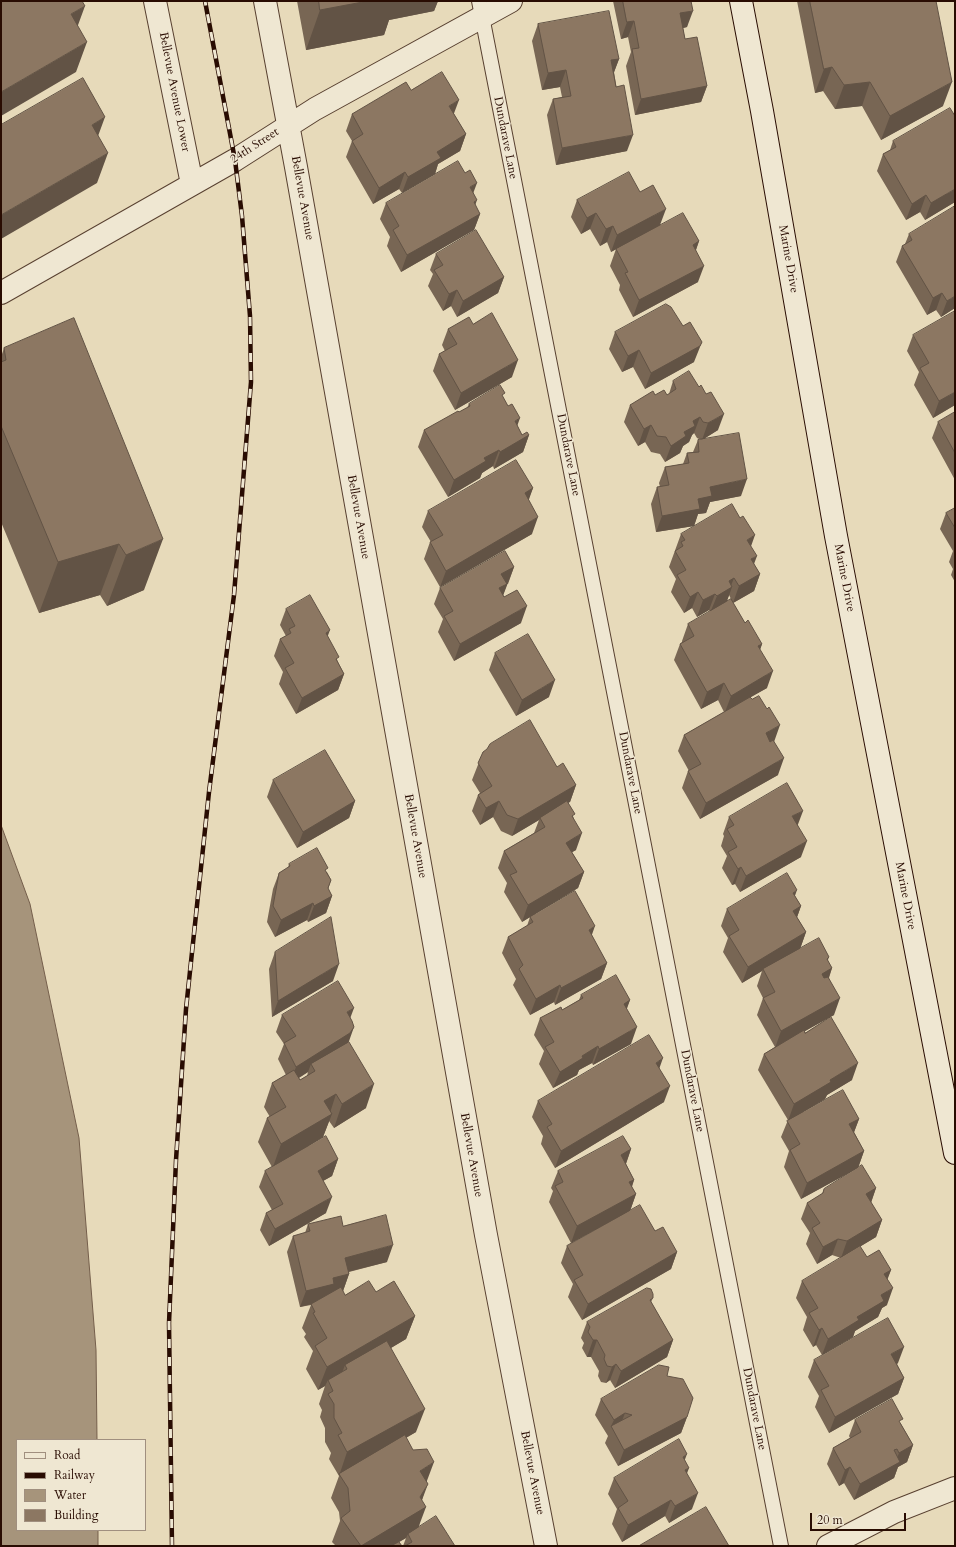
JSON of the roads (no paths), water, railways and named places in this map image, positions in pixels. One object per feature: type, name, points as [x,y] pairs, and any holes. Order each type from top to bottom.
[{"type":"street","name":"Bellevue Avenue Lower","points":[[155,1],[192,184]]},
{"type":"street","name":"Bellevue Avenue","points":[[265,1],[486,1235],[546,1546]]},
{"type":"street","name":"24th Street","points":[[1,293],[235,160],[288,125],[480,9],[511,1]]},
{"type":"street","name":"Marine Drive","points":[[741,1],[836,536],[955,1153]]},
{"type":"street","points":[[828,1546],[894,1512],[955,1488]]},
{"type":"lane","name":"Dundarave Lane","points":[[480,9],[781,1546]]},
{"type":"water","points":[[1,825],[30,904],[79,1138],[96,1350],[97,1439],[16,1439],[16,1531],[98,1531],[98,1546],[1,1546]]},
{"type":"railway","points":[[172,1546],[169,1323],[176,1160],[186,1009],[209,792],[234,595],[251,382],[250,316],[242,216],[235,160],[205,1]]}]
